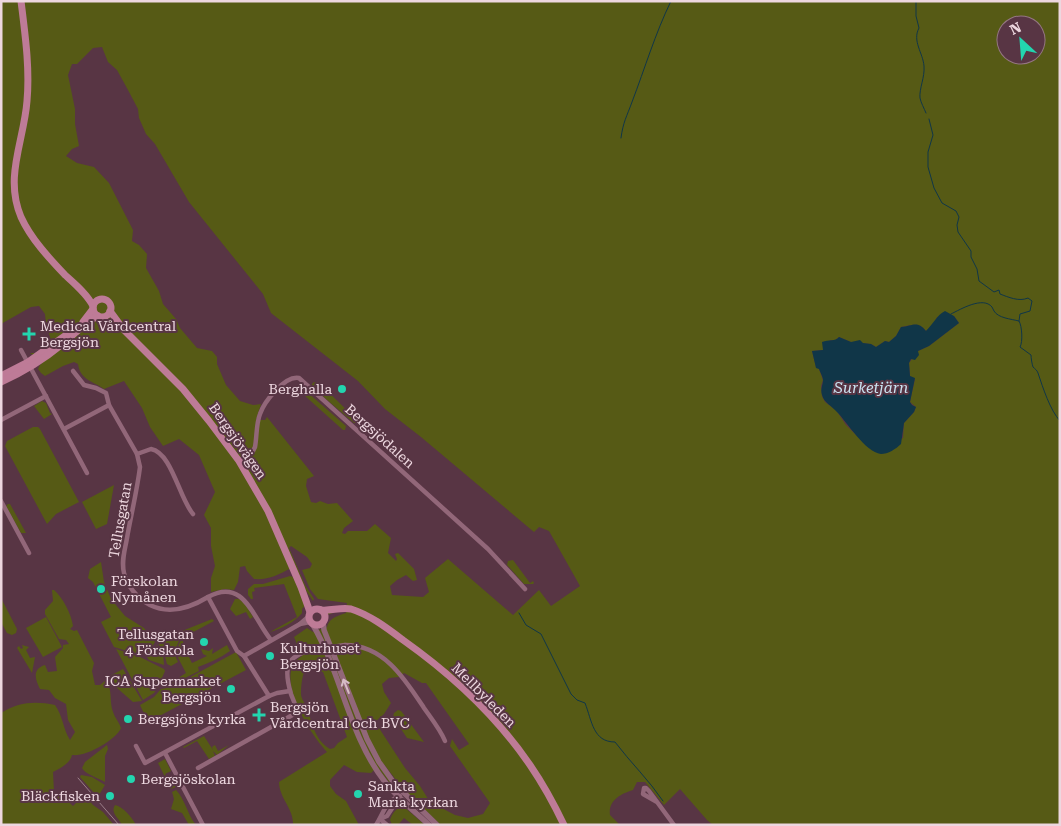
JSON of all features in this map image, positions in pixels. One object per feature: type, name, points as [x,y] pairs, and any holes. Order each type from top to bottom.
[{"type":"main road","name":"Bergsjövägen","points":[[21,1],[27,55],[28,90],[25,117],[14,170],[15,196],[19,212],[28,230],[51,259],[75,284],[93,308],[95,314],[124,330]]},
{"type":"main road","name":"Bergsjövägen","points":[[75,284],[100,300],[108,302],[110,311],[124,330],[183,389],[239,461],[268,511],[301,587],[310,619]]},
{"type":"main road","points":[[1,376],[29,364],[88,317],[96,302],[100,300]]},
{"type":"main road","points":[[1,382],[60,347],[91,320],[101,317],[110,311]]},
{"type":"main road","name":"Bergsjövägen","points":[[301,587],[322,615]]},
{"type":"main road","points":[[314,610],[322,615],[319,625],[310,619],[314,610]]},
{"type":"main road","name":"Mellbyleden","points":[[322,615],[357,612],[376,621],[446,673],[480,706],[530,764],[564,825]]},
{"type":"street","points":[[22,350],[87,473]]},
{"type":"street","name":"Tellusgatan","points":[[73,371],[84,385],[106,393],[109,405],[140,462],[123,553],[124,572],[129,585],[146,602],[163,609],[181,609],[218,592],[228,592],[240,597],[248,604],[271,640]]},
{"type":"street","name":"Bergsjödalen","points":[[239,461],[253,451],[255,447],[259,418],[266,402],[288,380],[294,377],[299,378],[488,549],[525,589]]},
{"type":"street","points":[[1,420],[46,396]]},
{"type":"street","points":[[64,429],[109,405]]},
{"type":"street","points":[[137,454],[151,448],[162,454],[180,492],[194,514]]},
{"type":"street","points":[[1,501],[29,553]]},
{"type":"street","points":[[208,597],[238,651],[244,656],[269,696]]},
{"type":"street","name":"Bergsjövägen","points":[[322,615],[324,630],[371,747],[406,804],[429,825]]},
{"type":"street","points":[[244,656],[310,619]]},
{"type":"street","name":"Bergsjövägen","points":[[310,619],[321,641],[361,742],[379,774],[389,787],[437,825]]},
{"type":"street","points":[[198,768],[295,714],[297,710],[290,691],[287,671],[290,662],[301,652],[345,645],[355,646],[375,653],[398,670],[445,741]]},
{"type":"street","points":[[136,746],[145,763],[269,696],[290,691]]},
{"type":"street","points":[[164,753],[203,825]]},
{"type":"street","points":[[389,787],[392,803]]},
{"type":"street","points":[[376,825],[382,811],[401,795]]},
{"type":"street","points":[[657,802],[674,825]]},
{"type":"street","points":[[392,803],[406,804]]},
{"type":"street","points":[[380,819],[387,825]]},
{"type":"shaded area","points":[[1,1],[1060,1],[1060,825],[713,825],[680,789],[664,805],[645,782],[637,782],[633,790],[619,796],[611,806],[610,815],[620,825],[441,825],[404,790],[383,763],[397,792],[377,767],[371,773],[357,772],[344,765],[330,780],[330,786],[336,794],[346,801],[359,825],[293,825],[293,819],[281,793],[279,782],[327,752],[312,732],[296,704],[290,676],[293,665],[302,656],[294,637],[307,628],[313,632],[327,627],[332,619],[346,613],[346,611],[338,611],[327,615],[326,612],[346,610],[347,603],[318,599],[310,589],[302,570],[310,568],[312,564],[307,557],[291,546],[289,548],[305,585],[314,599],[313,601],[291,568],[269,578],[254,579],[245,566],[240,567],[238,582],[234,590],[225,589],[211,592],[211,578],[215,566],[211,546],[211,528],[204,515],[215,492],[199,455],[179,439],[163,446],[150,427],[142,408],[124,381],[104,389],[84,377],[78,364],[74,362],[45,376],[41,373],[38,369],[40,365],[54,351],[33,355],[30,353],[36,353],[52,343],[46,325],[45,314],[39,306],[31,307],[1,324]],"holes":[[[102,47],[108,62],[117,70],[138,109],[139,118],[146,134],[155,144],[189,202],[263,294],[271,313],[358,381],[385,409],[534,532],[539,527],[549,531],[580,586],[551,606],[539,590],[513,615],[448,559],[425,578],[429,592],[423,597],[392,595],[390,586],[397,580],[406,575],[413,581],[417,580],[414,569],[398,553],[395,554],[396,561],[388,553],[391,538],[375,524],[367,531],[348,531],[345,534],[342,533],[344,528],[353,521],[337,503],[311,502],[306,486],[307,479],[314,476],[267,417],[265,420],[256,420],[261,404],[253,405],[240,401],[226,385],[217,364],[217,357],[212,351],[197,348],[163,304],[159,291],[146,268],[147,254],[139,245],[132,241],[133,230],[109,183],[94,167],[77,163],[66,156],[72,149],[79,146],[75,124],[75,109],[68,75],[72,64],[77,64],[93,48]],[[954,316],[959,323],[929,346],[918,351],[909,363],[910,376],[915,379],[910,402],[916,407],[904,423],[903,438],[869,448],[846,425],[836,410],[825,402],[821,386],[823,380],[819,369],[816,367],[812,351],[823,350],[830,340],[834,341],[839,337],[851,342],[871,344],[876,347],[885,341],[889,342],[896,336],[901,327],[917,325],[926,331],[935,323],[937,317]],[[307,667],[317,672],[323,672],[347,737],[334,748],[330,749],[318,737],[301,696],[304,673]],[[404,673],[422,683],[426,683],[469,744],[459,750],[452,739],[450,746],[490,803],[483,814],[468,818],[455,815],[430,802],[377,725],[376,721],[384,714],[391,703],[384,692],[382,684],[389,678],[399,677]]]},
{"type":"shaded area","points":[[314,382],[318,382],[360,423],[354,423],[312,387]]},
{"type":"shaded area","points":[[307,392],[346,426],[345,430],[304,395]]},
{"type":"shaded area","points":[[42,401],[46,403],[52,414],[44,419],[34,406]]},
{"type":"shaded area","points":[[33,427],[40,429],[79,502],[56,514],[47,524],[5,446],[7,441]]},
{"type":"shaded area","points":[[114,485],[107,524],[96,529],[82,502]]},
{"type":"shaded area","points":[[10,504],[26,533],[21,533],[6,506]]},
{"type":"shaded area","points":[[513,560],[530,583],[533,581],[533,584],[524,584],[507,565],[508,561]]},
{"type":"shaded area","points":[[101,562],[104,582],[111,599],[125,616],[144,628],[155,642],[147,654],[137,654],[114,647],[101,622],[111,617],[93,582],[88,578],[90,569]]},
{"type":"shaded area","points":[[290,576],[293,577],[306,604],[302,609],[302,613],[296,619],[270,632],[297,617],[284,584],[254,588],[255,591],[252,592],[253,599],[248,595],[248,589],[254,584],[263,584]]},
{"type":"shaded area","points":[[52,590],[57,593],[66,606],[73,626],[70,629],[77,630],[94,663],[92,671],[95,685],[100,685],[106,680],[108,684],[113,712],[121,728],[113,738],[100,747],[78,755],[72,755],[67,763],[53,772],[54,792],[60,794],[73,806],[84,795],[114,825],[1,825],[1,713],[27,703],[55,705],[70,740],[75,732],[68,720],[66,704],[55,698],[49,690],[40,689],[36,678],[38,669],[45,665],[48,672],[57,671],[55,657],[63,648],[63,645],[69,644],[66,640],[59,639],[45,614],[45,610],[53,601]]},
{"type":"shaded area","points":[[1,598],[17,629],[16,633],[12,635],[7,633],[1,622]]},
{"type":"shaded area","points":[[235,599],[239,599],[245,604],[253,617],[250,619],[246,612],[236,616],[230,609]]},
{"type":"shaded area","points":[[46,617],[62,647],[43,657],[26,628]]},
{"type":"shaded area","points":[[212,619],[214,621],[182,638],[182,631]]},
{"type":"shaded area","points":[[165,631],[181,631],[174,653],[178,662],[171,666],[167,664],[164,653],[158,643]]},
{"type":"shaded area","points":[[182,638],[192,663],[207,656],[203,654],[201,649],[209,651],[213,648],[212,654],[227,645],[230,651],[198,667],[199,671],[173,684],[172,682],[186,673],[175,652]]},
{"type":"shaded area","points":[[22,645],[29,647],[26,650],[30,658],[35,657],[32,673],[17,648],[19,646],[21,649],[23,648]]},
{"type":"shaded area","points":[[157,645],[163,654],[164,665],[149,660],[147,657]]},
{"type":"shaded area","points":[[116,649],[140,657],[164,669],[161,683],[154,693],[143,700]]},
{"type":"shaded area","points":[[236,652],[246,670],[148,722],[140,705],[154,697],[161,689],[172,687]]},
{"type":"shaded area","points":[[123,669],[142,701],[133,702],[108,677]]},
{"type":"shaded area","points":[[398,710],[401,711],[405,716],[403,718],[407,719],[424,742],[407,738],[393,717],[394,713]]},
{"type":"shaded area","points":[[204,736],[213,750],[212,747],[215,745],[218,751],[229,745],[217,755],[213,751],[215,756],[209,759],[197,741],[183,747]]},
{"type":"shaded area","points":[[107,745],[105,782],[82,768],[85,762]]},
{"type":"shaded area","points":[[165,759],[171,771],[165,774],[176,787],[171,789],[158,763]]},
{"type":"shaded area","points":[[81,775],[92,777],[105,785],[99,795],[95,794],[80,777]]},
{"type":"shaded area","points":[[176,790],[196,825],[189,825],[182,813],[171,809],[174,799],[172,792]]},
{"type":"shaded area","points":[[115,805],[127,813],[136,825],[122,825],[114,813]]},
{"type":"shaded area","points":[[404,807],[425,825],[413,825],[404,818],[398,825],[392,825],[390,820],[393,813],[399,808]]},
{"type":"water","name":"Surketjärn","points":[[945,311],[954,316],[959,323],[929,346],[918,351],[919,355],[915,360],[911,359],[909,363],[910,376],[915,378],[910,402],[916,407],[904,423],[901,444],[886,453],[875,452],[863,442],[824,400],[821,391],[823,379],[819,369],[816,368],[812,351],[823,350],[822,342],[839,337],[851,342],[860,340],[863,343],[876,347],[885,341],[889,342],[896,336],[901,327],[915,324],[926,331],[937,317]]},
{"type":"waterway","points":[[621,138],[625,119],[671,1]]},
{"type":"waterway","points":[[916,1],[916,16],[919,28],[917,42],[924,66],[920,98],[926,113]]},
{"type":"waterway","points":[[929,119],[933,135],[928,152],[928,167],[934,188],[942,203],[956,211],[959,217],[958,232],[971,251],[971,257],[977,269],[979,281],[994,292],[999,290],[1000,294],[1010,298],[1028,298],[1032,301],[1030,311],[1020,314],[1019,321]]},
{"type":"waterway","points":[[951,314],[972,304],[983,303],[992,307],[998,315],[1019,321],[1022,334],[1020,347],[1031,355],[1033,367],[1038,372],[1050,405],[1060,421]]},
{"type":"waterway","points":[[519,613],[526,625],[541,634],[571,694],[577,700],[585,703],[594,729],[602,738],[615,742],[663,801]]},
{"type":"tram line","points":[[78,778],[119,825]]},
{"type":"place","name":"Medical Vårdcentral Bergsjön","points":[[29,334]]},
{"type":"place","name":"Berghalla","points":[[342,389]]},
{"type":"place","name":"Förskolan Nymånen","points":[[101,589]]},
{"type":"place","name":"Tellusgatan 4 Förskola","points":[[204,642]]},
{"type":"place","name":"Kulturhuset Bergsjön","points":[[270,656]]},
{"type":"place","name":"ICA Supermarket Bergsjön","points":[[231,689]]},
{"type":"place","name":"Bergsjön Vårdcentral och BVC","points":[[259,715]]},
{"type":"place","name":"Bergsjöns kyrka","points":[[128,719]]},
{"type":"place","name":"Bergsjöskolan","points":[[131,779]]},
{"type":"place","name":"Sankta Maria kyrkan","points":[[358,794]]},
{"type":"place","name":"Bläckfisken","points":[[110,796]]}]
